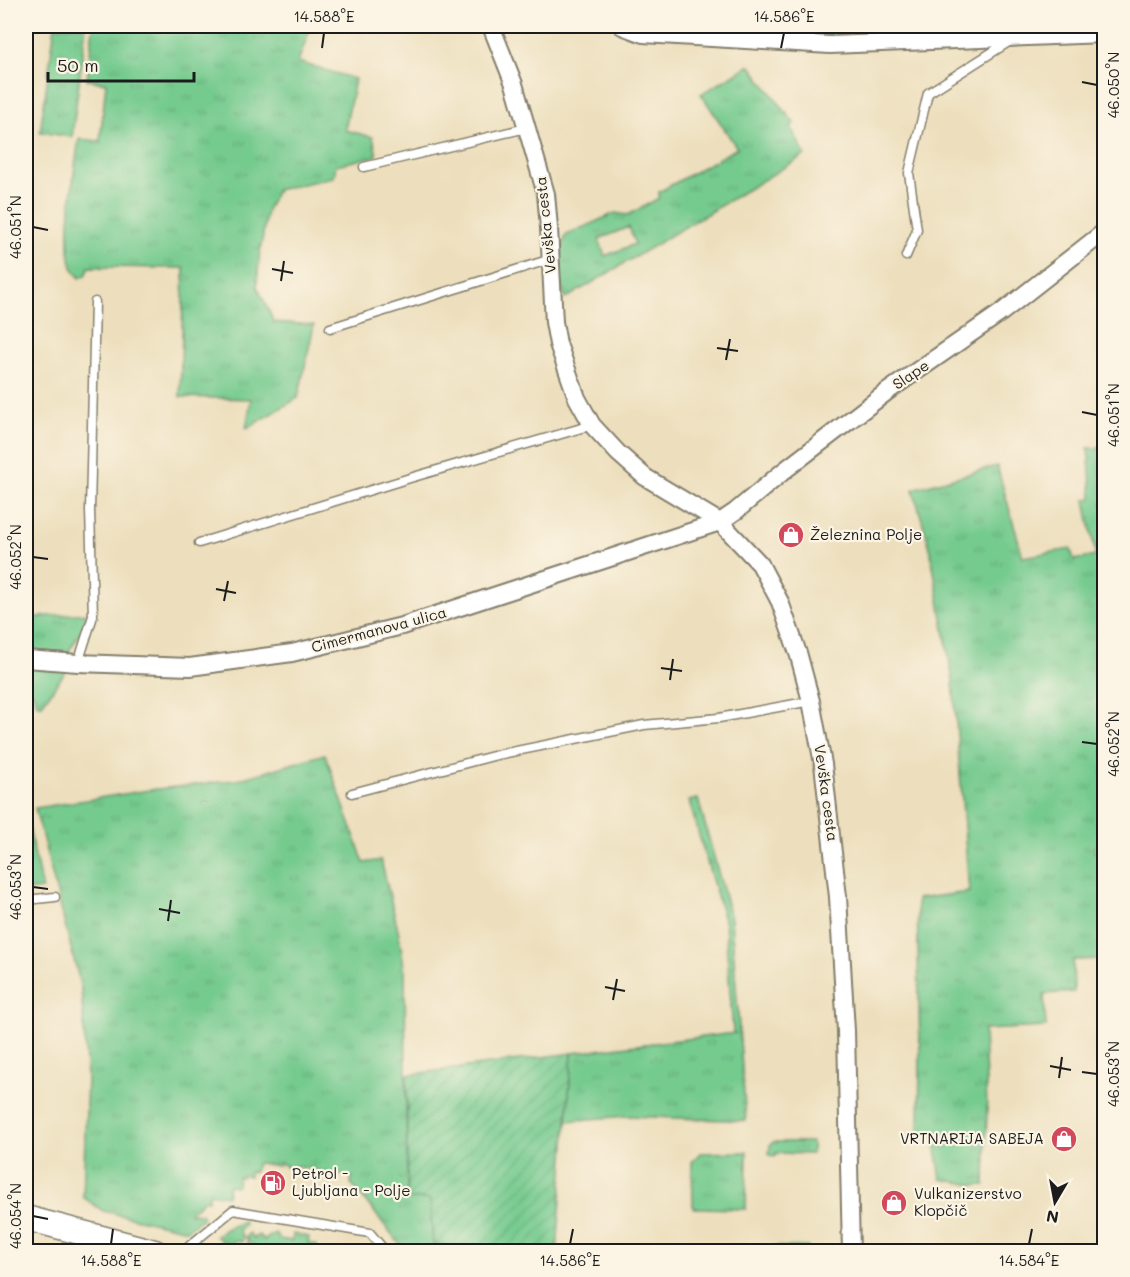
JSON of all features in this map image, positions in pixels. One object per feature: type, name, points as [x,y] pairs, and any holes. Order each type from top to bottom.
[{"type":"main road","points":[[26,1218],[147,1251]]},
{"type":"street","name":"Vevška cesta","points":[[491,26],[510,74],[546,194],[554,322],[558,344],[577,398],[592,425],[618,453],[645,477],[720,522],[760,564],[769,578],[790,628],[811,701],[824,764],[838,897],[846,1031],[852,1251]]},
{"type":"street","points":[[622,26],[643,34],[830,45],[1104,34]]},
{"type":"street","name":"Slape","points":[[720,522],[888,391],[1002,312],[1104,232]]},
{"type":"street","name":"Cimermanova ulica","points":[[26,658],[78,663],[190,667],[292,653],[413,622],[720,522]]},
{"type":"lane","points":[[906,256],[917,230],[909,173],[928,93],[1018,36]]},
{"type":"lane","points":[[364,167],[526,128]]},
{"type":"lane","points":[[330,328],[551,259]]},
{"type":"lane","points":[[78,663],[93,616],[90,510],[95,302]]},
{"type":"lane","points":[[199,543],[592,425]]},
{"type":"lane","points":[[352,792],[497,755],[633,728],[720,718],[811,701]]},
{"type":"lane","points":[[26,900],[55,897]]},
{"type":"lane","points":[[182,1251],[233,1210],[370,1233],[386,1251]]},
{"type":"green space","points":[[55,26],[86,26],[72,137],[40,132]]},
{"type":"green space","points":[[93,26],[311,26],[298,62],[355,79],[345,130],[373,137],[377,156],[336,165],[334,177],[277,190],[267,210],[257,286],[274,322],[314,325],[298,398],[246,429],[251,399],[180,397],[184,268],[89,267],[86,275],[80,278],[74,271],[70,260],[69,227],[79,139],[100,141],[106,83],[87,80]]},
{"type":"green space","points":[[779,26],[840,26],[839,38],[780,38]]},
{"type":"green space","points":[[750,65],[794,123],[791,127],[805,155],[565,299],[562,292],[560,267],[561,250],[566,235],[615,213],[628,215],[659,198],[659,192],[737,148],[701,94]],"holes":[[[629,227],[635,244],[605,256],[599,239]]]},
{"type":"green space","points":[[1088,448],[1104,448],[1104,840],[1095,847],[1094,852],[1103,854],[1104,959],[1073,960],[1074,992],[1044,994],[1046,1027],[984,1030],[987,1109],[985,1185],[973,1185],[941,1179],[934,1137],[919,1135],[917,899],[969,892],[953,681],[930,548],[913,489],[997,466],[1023,557],[1071,549],[1074,560],[1096,556],[1085,500],[1092,498]]},
{"type":"green space","points":[[86,613],[84,627],[69,651],[62,653],[26,651],[26,618]]},
{"type":"green space","points":[[26,664],[67,666],[64,674],[42,704],[38,705],[26,678]]},
{"type":"green space","points":[[325,754],[364,863],[381,860],[399,934],[405,972],[407,1198],[430,1199],[433,1244],[540,1251],[406,1251],[408,1248],[405,1245],[402,1247],[351,1183],[352,1177],[294,1166],[293,1168],[285,1167],[279,1163],[278,1166],[256,1164],[255,1172],[249,1172],[249,1176],[238,1177],[237,1186],[229,1185],[227,1196],[210,1193],[208,1200],[204,1199],[190,1213],[201,1214],[203,1218],[187,1230],[103,1211],[83,1197],[87,1076],[81,987],[35,808],[149,790],[237,780]]},
{"type":"green space","points":[[698,799],[731,919],[746,1121],[628,1116],[567,1121],[572,1053],[735,1033],[733,1032],[725,923],[689,801]]},
{"type":"green space","points":[[26,814],[42,889],[26,891]]},
{"type":"green space","points":[[572,1053],[557,1251],[433,1244],[430,1199],[407,1199],[407,1075]]},
{"type":"green space","points":[[773,1142],[812,1142],[812,1154],[776,1153],[776,1156],[769,1155],[770,1145]]},
{"type":"green space","points":[[747,1152],[746,1209],[693,1208],[692,1162],[700,1153]]},
{"type":"green space","points":[[243,1221],[245,1225],[239,1230],[243,1237],[242,1242],[233,1241],[232,1246],[216,1236],[226,1229]]},
{"type":"green space","points":[[249,1233],[253,1238],[259,1235],[264,1240],[275,1233],[280,1239],[292,1241],[293,1234],[309,1237],[308,1243],[317,1245],[316,1249],[304,1248],[304,1250],[314,1252],[255,1250],[252,1249],[253,1244],[247,1243],[248,1239],[245,1238]]},
{"type":"green space","points":[[710,1246],[808,1247],[808,1251],[710,1251]]},
{"type":"place","name":"Železnina Polje","points":[[791,535]]},
{"type":"place","name":"VRTNARIJA SABEJA","points":[[1064,1139]]},
{"type":"place","name":"Petrol - Ljubljana - Polje","points":[[273,1183]]},
{"type":"place","name":"Vulkanizerstvo Klopčič","points":[[894,1203]]}]
